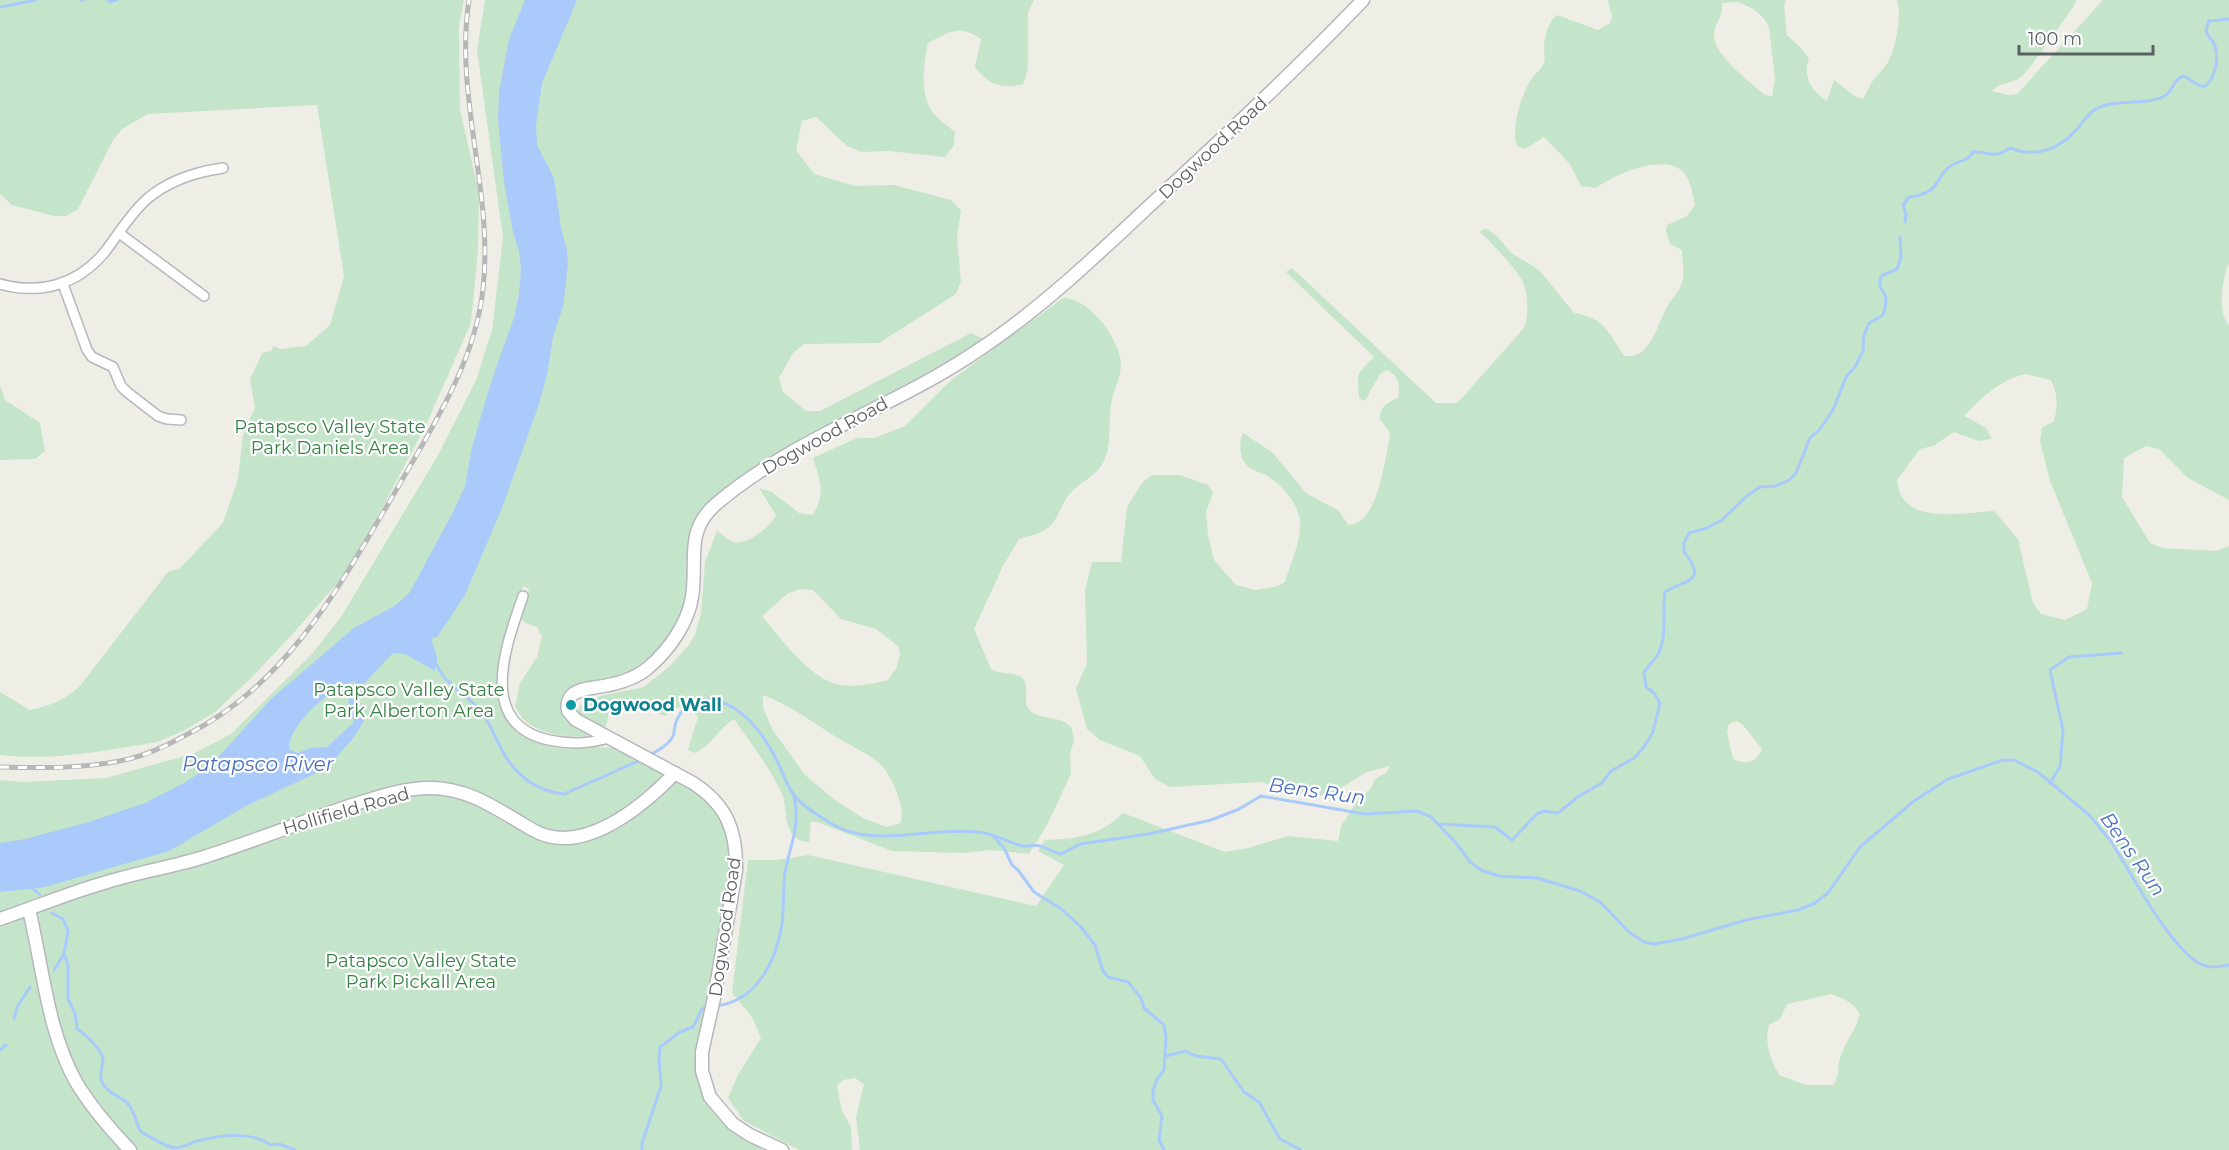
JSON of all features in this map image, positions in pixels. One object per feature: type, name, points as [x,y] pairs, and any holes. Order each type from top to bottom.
[{"type":"street","name":"Dogwood Road","points":[[782,1150],[733,1124],[710,1097],[702,1071],[702,1052],[736,871],[737,852],[734,834],[726,816],[707,792],[661,765],[586,727],[571,716],[568,711],[568,700],[572,695],[584,690],[635,677],[648,668],[674,639],[684,621],[692,598],[693,555],[697,530],[706,514],[716,504],[782,456],[953,367],[1014,325],[1102,250],[1239,124],[1304,62],[1362,0]]},
{"type":"street","points":[[0,284],[30,289],[63,284],[89,267],[102,255],[133,213],[158,191],[186,176],[223,168]]},
{"type":"street","points":[[119,233],[204,296]]},
{"type":"street","points":[[63,284],[87,350],[92,357],[113,367],[121,386],[158,416],[167,420],[181,420]]},
{"type":"street","points":[[523,596],[511,631],[503,666],[502,691],[507,711],[514,721],[538,737],[579,743],[608,738]]},
{"type":"street","name":"Hollifield Road","points":[[0,919],[108,881],[204,857],[365,801],[411,790],[429,788],[463,793],[494,806],[535,832],[546,836],[558,838],[582,836],[634,810],[675,773]]},
{"type":"street","points":[[29,910],[50,1008],[65,1058],[87,1099],[130,1150]]},
{"type":"green space","name":"Patapsco Valley State Park Daniels Area","points":[[0,0],[464,0],[459,26],[460,110],[479,193],[478,251],[471,323],[426,425],[349,570],[291,636],[215,712],[183,731],[157,742],[59,756],[0,755],[0,692],[30,710],[56,702],[79,687],[168,572],[180,568],[223,523],[238,479],[243,435],[255,407],[250,380],[262,353],[272,351],[273,346],[281,349],[306,346],[330,325],[344,276],[317,105],[148,114],[122,129],[113,140],[78,209],[66,216],[54,216],[12,205],[0,194]]},
{"type":"green space","points":[[485,0],[1034,0],[1028,13],[1028,69],[1023,84],[1002,86],[990,81],[980,73],[975,67],[981,39],[974,34],[954,31],[928,43],[924,69],[926,97],[933,113],[955,132],[954,145],[945,157],[889,151],[861,152],[847,146],[816,117],[802,121],[796,150],[814,174],[855,186],[894,185],[951,200],[961,210],[957,238],[961,281],[956,294],[879,343],[804,344],[793,353],[779,378],[783,392],[806,411],[820,411],[971,333],[984,339],[980,344],[703,512],[686,601],[667,641],[653,658],[627,677],[565,699],[592,735],[565,736],[538,729],[523,719],[515,707],[520,683],[537,657],[542,636],[537,627],[525,623],[521,618],[529,589],[523,586],[502,648],[498,693],[504,713],[514,727],[536,740],[568,746],[618,748],[690,786],[714,805],[730,835],[732,870],[697,1070],[699,1084],[706,1097],[766,1148],[761,1148],[762,1150],[136,1150],[129,1144],[125,1150],[0,1150],[0,780],[23,782],[106,778],[195,753],[231,734],[312,654],[341,617],[437,457],[476,380],[492,330],[503,238],[477,50]]},
{"type":"green space","points":[[1608,0],[1786,0],[1784,6],[1787,35],[1809,59],[1807,72],[1810,83],[1827,101],[1834,80],[1856,97],[1863,99],[1892,54],[1899,21],[1897,0],[2076,0],[2055,34],[2023,74],[2018,79],[1992,91],[2008,95],[2017,94],[2103,0],[2229,0],[2229,263],[2224,277],[2222,304],[2225,320],[2229,325],[2229,500],[2188,478],[2159,449],[2146,446],[2124,458],[2122,497],[2150,543],[2163,548],[2216,551],[2229,546],[2229,1150],[860,1150],[856,1117],[864,1084],[855,1078],[843,1080],[837,1086],[842,1111],[851,1127],[852,1150],[799,1150],[744,1121],[728,1098],[738,1075],[761,1038],[752,1017],[732,993],[748,860],[777,860],[808,855],[1036,906],[1064,865],[1038,851],[1045,840],[1087,835],[1105,827],[1123,813],[1225,852],[1288,836],[1338,841],[1341,826],[1360,797],[1370,790],[1375,779],[1387,772],[1390,766],[1367,772],[1331,794],[1317,796],[1260,782],[1170,787],[1155,779],[1140,756],[1100,740],[1087,729],[1076,689],[1087,663],[1085,590],[1092,562],[1121,562],[1127,507],[1142,483],[1152,475],[1180,475],[1208,485],[1213,493],[1206,512],[1208,535],[1214,560],[1236,585],[1256,590],[1278,586],[1285,582],[1299,538],[1300,523],[1297,508],[1284,489],[1266,475],[1250,468],[1244,461],[1240,449],[1243,433],[1273,453],[1306,493],[1339,511],[1348,525],[1358,522],[1367,514],[1378,489],[1390,437],[1380,415],[1385,406],[1398,398],[1398,381],[1386,370],[1380,374],[1365,401],[1359,398],[1359,374],[1374,357],[1286,272],[1292,268],[1436,403],[1456,403],[1461,399],[1526,323],[1527,305],[1523,282],[1497,249],[1480,232],[1485,228],[1496,235],[1511,253],[1541,272],[1574,313],[1593,318],[1605,327],[1624,356],[1633,356],[1647,347],[1683,279],[1682,250],[1670,244],[1666,231],[1667,225],[1687,216],[1695,205],[1687,177],[1681,170],[1661,164],[1625,172],[1596,188],[1581,186],[1570,164],[1544,137],[1525,149],[1517,146],[1515,138],[1516,121],[1521,102],[1532,78],[1544,63],[1545,37],[1554,18],[1557,15],[1598,30],[1610,23],[1612,17]],"holes":[[[1737,2],[1747,6],[1756,11],[1769,27],[1775,80],[1772,96],[1765,95],[1751,83],[1726,60],[1720,51],[1714,35],[1722,12],[1722,3]],[[2026,374],[2051,380],[2056,396],[2054,421],[2042,428],[2040,441],[2050,481],[2092,583],[2087,609],[2065,620],[2041,614],[2033,603],[2018,539],[1994,511],[1950,514],[1921,511],[1909,505],[1901,495],[1897,480],[1920,449],[1933,446],[1954,432],[1979,441],[1992,439],[1986,428],[1964,416],[1992,390],[2017,376]],[[1737,721],[1743,725],[1762,749],[1754,760],[1743,762],[1733,759],[1727,732],[1729,724]],[[1831,994],[1847,1001],[1860,1014],[1842,1052],[1837,1079],[1833,1085],[1806,1085],[1779,1075],[1769,1051],[1767,1038],[1769,1025],[1780,1019],[1787,1004]]]},
{"type":"green space","points":[[1063,298],[1073,300],[1093,312],[1110,333],[1120,356],[1121,366],[1110,413],[1109,441],[1101,467],[1068,496],[1049,527],[1019,539],[1003,566],[974,629],[991,669],[1014,674],[1025,682],[1026,702],[1029,710],[1038,715],[1064,722],[1072,728],[1074,741],[1070,753],[1071,774],[1047,825],[1029,854],[991,850],[965,853],[892,851],[817,822],[811,822],[809,842],[802,841],[790,831],[782,794],[772,774],[734,719],[706,746],[695,753],[688,750],[698,717],[689,707],[675,708],[665,716],[643,707],[619,709],[609,713],[606,726],[593,726],[578,715],[578,709],[582,704],[600,696],[644,687],[670,666],[688,646],[695,635],[701,613],[705,562],[717,531],[733,542],[745,541],[764,529],[776,515],[759,488],[772,492],[799,513],[813,515],[821,493],[820,480],[813,458],[857,438],[874,438],[905,426],[950,381]],"holes":[[[800,589],[813,590],[841,619],[876,629],[898,646],[900,653],[897,667],[888,680],[856,686],[837,684],[827,681],[796,656],[762,616],[787,594]],[[763,695],[792,709],[880,764],[889,775],[897,792],[902,817],[900,823],[887,827],[863,818],[835,800],[805,775],[772,729],[763,708]]]},
{"type":"green space","points":[[0,385],[5,400],[40,423],[45,451],[35,459],[0,460]]},
{"type":"water","name":"Patapsco River","points":[[525,0],[577,0],[542,83],[536,126],[537,145],[554,178],[568,265],[563,307],[553,337],[547,375],[539,404],[502,508],[465,595],[438,636],[431,639],[437,657],[435,671],[405,654],[393,653],[357,691],[358,708],[364,721],[354,737],[327,768],[246,806],[169,851],[45,887],[0,892],[0,843],[25,839],[89,822],[145,803],[184,783],[211,765],[271,699],[354,628],[396,605],[410,592],[465,486],[472,447],[492,379],[514,318],[519,294],[521,270],[519,251],[513,232],[504,182],[498,120],[499,92],[509,39]],"holes":[[[356,681],[350,692],[349,701],[354,722],[327,747],[310,748],[298,753],[289,749],[296,728],[313,708],[335,690]]]},
{"type":"waterway","points":[[0,7],[36,0]]},
{"type":"waterway","points":[[108,0],[110,2],[117,0]]},
{"type":"waterway","points":[[1905,222],[1906,214],[1903,205],[1909,197],[1928,192],[1948,168],[1967,159],[1973,152],[1999,154],[2010,148],[2028,152],[2046,150],[2062,143],[2096,109],[2113,104],[2160,98],[2169,93],[2178,79],[2184,76],[2200,86],[2205,86],[2214,74],[2216,63],[2215,46],[2207,33],[2207,26],[2209,21],[2229,19]]},
{"type":"waterway","points":[[1438,824],[1495,827],[1512,840],[1537,814],[1544,811],[1558,813],[1579,796],[1602,783],[1611,771],[1634,758],[1644,747],[1653,732],[1660,703],[1654,693],[1646,687],[1644,672],[1660,649],[1664,625],[1665,592],[1691,579],[1694,575],[1691,562],[1684,552],[1684,543],[1689,533],[1707,528],[1722,520],[1748,495],[1760,487],[1776,486],[1789,480],[1796,473],[1810,438],[1820,429],[1833,410],[1846,377],[1855,367],[1863,351],[1864,335],[1869,323],[1883,315],[1886,297],[1880,286],[1880,279],[1883,275],[1897,269],[1901,258],[1900,237]]},
{"type":"waterway","points":[[2050,783],[2060,767],[2063,730],[2050,670],[2069,657],[2121,653]]},
{"type":"waterway","name":"Bens Run","points":[[435,662],[445,678],[482,713],[513,767],[536,786],[564,794],[643,759]]},
{"type":"waterway","name":"Bens Run","points":[[648,756],[669,742],[674,734],[678,716],[689,705],[705,700],[722,702],[742,714],[759,732],[773,753],[789,788],[798,799],[830,823],[847,831],[884,836],[978,832],[1022,846],[1040,846],[1061,854],[1080,844],[1149,834],[1211,820],[1239,809],[1261,796],[1365,814],[1417,811],[1431,817],[1457,844],[1470,862],[1481,870],[1499,876],[1537,878],[1580,891],[1600,902],[1629,932],[1644,942],[1654,944],[1682,939],[1746,920],[1798,910],[1815,903],[1828,893],[1860,847],[1914,801],[1948,779],[2003,760],[2014,760],[2038,772],[2089,815],[2110,840],[2161,923],[2185,952],[2205,966],[2229,965]]},
{"type":"waterway","points":[[715,1006],[742,997],[753,988],[762,978],[775,952],[782,924],[785,873],[796,826],[794,796]]},
{"type":"waterway","points":[[993,836],[1004,848],[1012,865],[1034,892],[1060,908],[1080,926],[1095,945],[1103,971],[1108,977],[1128,982],[1141,998],[1144,1008],[1164,1025],[1166,1037],[1164,1070],[1157,1079],[1153,1091],[1153,1100],[1162,1116],[1159,1140],[1164,1150]]},
{"type":"waterway","points":[[30,886],[40,895]]},
{"type":"waterway","points":[[52,913],[63,919],[68,931],[64,954],[68,965],[68,999],[75,1013],[77,1029],[97,1048],[103,1061],[101,1075],[103,1084],[129,1105],[140,1131],[175,1148],[206,1139],[235,1135],[254,1138],[271,1145],[279,1144],[295,1150]]},
{"type":"waterway","points":[[54,970],[64,954]]},
{"type":"waterway","points":[[14,1019],[17,1007],[30,987]]},
{"type":"waterway","points":[[642,1150],[642,1143],[661,1086],[660,1047],[680,1032],[693,1027],[702,1009],[708,1006]]},
{"type":"waterway","points":[[0,1050],[6,1045]]},
{"type":"waterway","points":[[1166,1056],[1185,1051],[1196,1056],[1221,1059],[1244,1092],[1259,1102],[1280,1139],[1301,1150]]},
{"type":"railway","points":[[0,767],[97,765],[129,759],[165,746],[222,714],[255,688],[284,659],[310,628],[356,559],[439,416],[462,367],[479,316],[485,253],[466,72],[469,0]]},
{"type":"place","name":"Dogwood Wall","points":[[571,705]]},
{"type":"park label","name":"Patapsco Valley State Park Alberton Area","points":[[409,700]]},
{"type":"park label","name":"Patapsco Valley State Park Pickall Area","points":[[421,971]]}]
